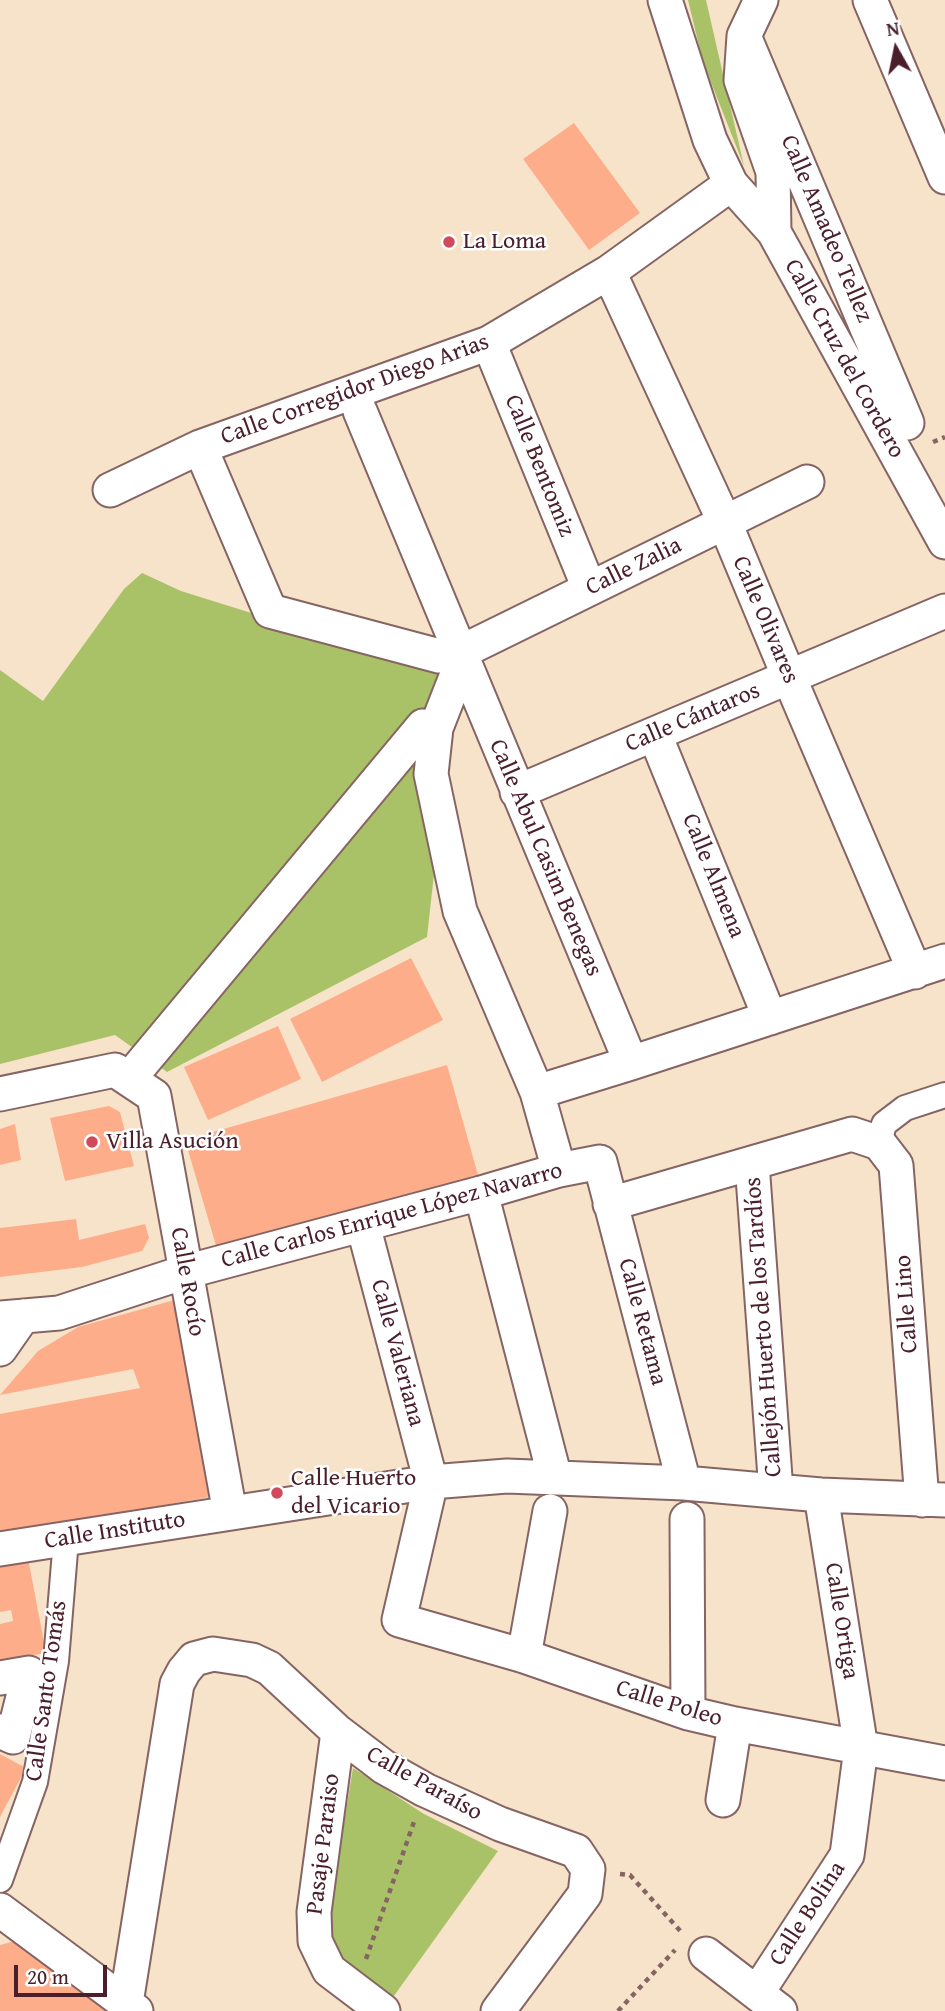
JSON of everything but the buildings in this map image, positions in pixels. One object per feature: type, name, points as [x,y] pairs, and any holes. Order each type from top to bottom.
[{"type":"street","name":"Calle Cruz del Cordero","points":[[665,0],[710,140],[731,184],[774,232],[945,542]]},
{"type":"street","name":"Calle Amadeo Tellez","points":[[761,0],[744,36],[741,80],[773,172],[774,232]]},
{"type":"street","points":[[870,0],[945,177]]},
{"type":"street","name":"Calle Amadeo Tellez","points":[[744,36],[907,422]]},
{"type":"street","name":"Calle Corregidor Diego Arias","points":[[110,490],[200,447],[489,343],[609,272],[731,184]]},
{"type":"street","name":"Calle Olivares","points":[[609,272],[725,523],[789,677],[930,967]]},
{"type":"street","name":"Calle Bentomiz","points":[[489,343],[589,588]]},
{"type":"street","name":"Calle Abul Casim Benegas","points":[[360,411],[631,1063]]},
{"type":"street","points":[[200,447],[270,611],[439,656],[462,656],[436,728],[431,774],[460,911],[537,1091],[559,1170]]},
{"type":"street","name":"Calle Zalia","points":[[462,656],[589,588],[807,482]]},
{"type":"street","name":"Calle Cántaros","points":[[517,792],[945,611]]},
{"type":"street","points":[[0,1094],[122,1074],[423,726]]},
{"type":"street","name":"Calle Almena","points":[[655,735],[770,1018]]},
{"type":"street","points":[[537,1091],[930,967]]},
{"type":"street","name":"Calle Rocío","points":[[122,1074],[154,1096],[230,1513]]},
{"type":"street","points":[[610,1204],[752,1163],[865,1138],[905,1108],[945,1095]]},
{"type":"street","name":"Calle Lino","points":[[865,1138],[897,1165],[934,1500]]},
{"type":"street","name":"Calle Carlos Enrique López Navarro","points":[[12,1317],[58,1313],[185,1272],[559,1170],[600,1162]]},
{"type":"street","name":"Calle Retama","points":[[600,1162],[684,1483]]},
{"type":"street","name":"Callejón Huerto de los Tardíos","points":[[752,1163],[776,1491]]},
{"type":"street","points":[[481,1193],[555,1478]]},
{"type":"street","name":"Calle Valeriana","points":[[363,1225],[431,1482]]},
{"type":"street","points":[[0,1349],[12,1317]]},
{"type":"street","points":[[230,1513],[431,1482],[507,1476],[684,1483],[821,1495],[934,1500]]},
{"type":"street","name":"Calle Poleo","points":[[431,1482],[399,1620],[524,1656],[688,1713],[945,1763]]},
{"type":"street","name":"Calle Ortiga","points":[[821,1495],[860,1748]]},
{"type":"street","points":[[524,1656],[550,1511]]},
{"type":"street","name":"Calle Instituto","points":[[0,1549],[230,1513]]},
{"type":"street","points":[[687,1519],[688,1713]]},
{"type":"street","name":"Calle Santo Tomás","points":[[0,1880],[35,1782],[56,1661],[66,1539]]},
{"type":"street","name":"Calle Paraíso","points":[[131,2007],[177,1684],[194,1659],[213,1654],[252,1660],[269,1668],[338,1732],[384,1767],[425,1790],[500,1824],[576,1852],[588,1870],[585,1894],[498,2011]]},
{"type":"street","points":[[0,1678],[29,1673],[13,1737],[0,1731]]},
{"type":"street","points":[[723,1800],[735,1724]]},
{"type":"street","name":"Pasaje Paraiso","points":[[338,1732],[314,1912],[315,1941],[329,1970],[383,2011]]},
{"type":"street","name":"Calle Bolina","points":[[696,1946],[769,2002],[847,1854],[860,1748]]},
{"type":"street","points":[[0,1910],[131,2007]]},
{"type":"path","points":[[356,1990],[425,1790]]},
{"type":"path","points":[[618,2011],[696,1946],[630,1875]]},
{"type":"green space","points":[[688,0],[706,0],[744,166],[703,62]]},
{"type":"green space","points":[[142,573],[181,591],[443,673],[437,847],[427,937],[167,1072],[115,1035],[0,1064],[0,670],[43,701],[124,589]]},
{"type":"green space","points":[[353,1768],[424,1814],[498,1851],[391,2000],[334,1953],[327,1927]]},
{"type":"place","name":"La Loma","points":[[449,242]]},
{"type":"place","name":"Villa Asución","points":[[92,1142]]},
{"type":"place","name":"Calle Huerto del Vicario","points":[[277,1493]]}]
